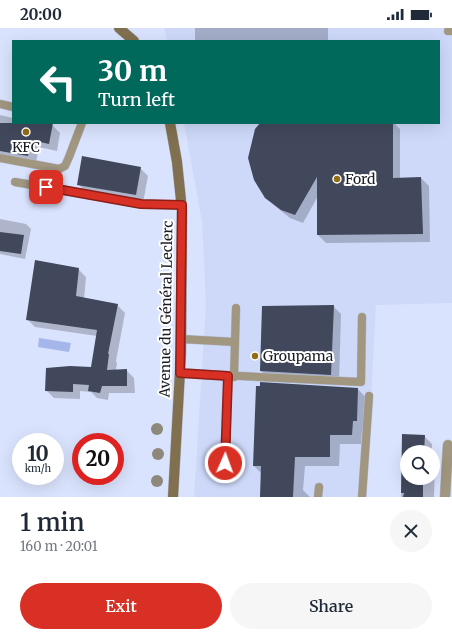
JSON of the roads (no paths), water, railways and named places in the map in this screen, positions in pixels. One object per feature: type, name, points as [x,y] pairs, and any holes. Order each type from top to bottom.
[{"type":"street","points":[[123,29],[134,40]]},
{"type":"street","name":"Avenue du Général Leclerc","points":[[170,124],[177,162],[182,205],[180,373],[173,497]]},
{"type":"street","points":[[445,497],[448,445]]},
{"type":"lane","points":[[123,29],[127,40]]},
{"type":"lane","points":[[0,104],[12,107]]},
{"type":"lane","points":[[0,158],[59,169],[65,166],[70,157],[82,124]]},
{"type":"lane","points":[[15,182],[141,204],[182,205]]},
{"type":"lane","points":[[225,478],[236,308]]},
{"type":"lane","points":[[180,373],[231,377],[361,382],[362,317]]},
{"type":"lane","points":[[181,339],[235,342]]},
{"type":"lane","points":[[362,497],[369,396]]},
{"type":"lane","points":[[318,497],[319,487]]},
{"type":"place","name":"KFC","points":[[26,132]]},
{"type":"place","name":"Ford","points":[[337,179]]},
{"type":"place","name":"Groupama","points":[[255,356]]}]
